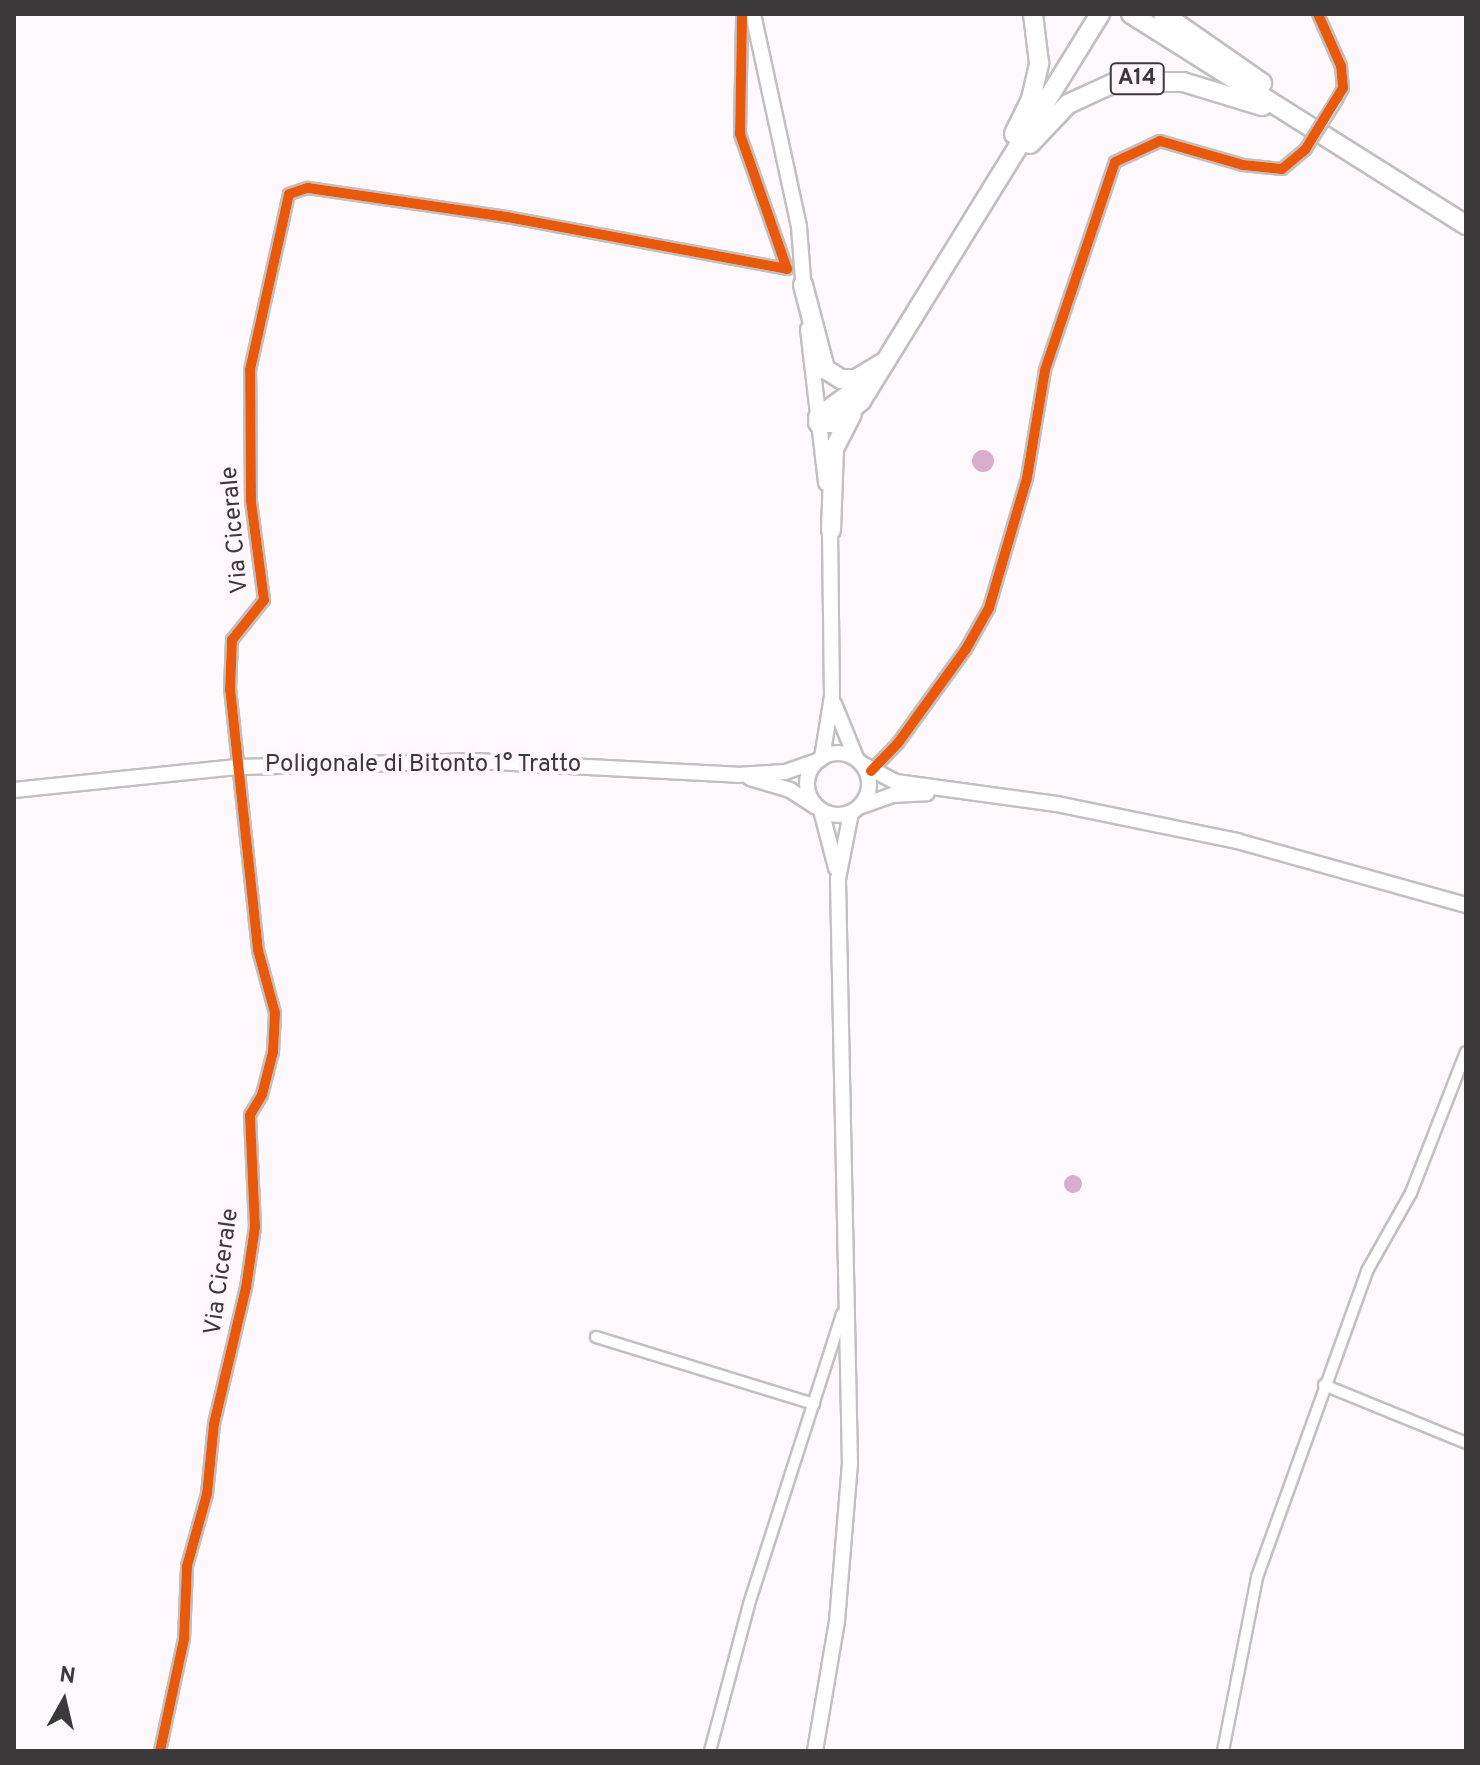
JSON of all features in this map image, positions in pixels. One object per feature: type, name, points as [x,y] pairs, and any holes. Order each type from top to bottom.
[{"type":"highway","name":"A14","points":[[996,182],[1037,76],[1040,49],[1033,14]]},
{"type":"highway","name":"A14","points":[[888,356],[1100,14]]},
{"type":"highway","name":"A14","points":[[1131,14],[1466,225]]},
{"type":"highway","name":"A14","points":[[1151,14],[1466,213]]},
{"type":"highway","name":"A14","points":[[1163,14],[1277,95]]},
{"type":"highway","name":"A14","points":[[996,182],[1059,111],[1091,90],[1116,82],[1163,79],[1205,86],[1310,126]]},
{"type":"highway","points":[[803,285],[825,369],[848,380],[875,370]]},
{"type":"highway","points":[[818,420],[855,392],[888,356]]},
{"type":"highway","points":[[831,530],[834,449],[888,356]]},
{"type":"highway","points":[[818,420],[835,423],[856,409]]},
{"type":"main road","points":[[753,14],[799,227],[831,530],[832,696],[821,759],[807,787],[819,809],[838,879],[853,1406],[845,1546],[815,1751]]},
{"type":"main road","points":[[832,696],[869,781],[855,810],[838,879]]},
{"type":"main road","points":[[738,775],[785,772],[839,753],[896,782],[1057,804],[1237,841],[1466,905]]},
{"type":"main road","name":"Poligonale di Bitonto 1° Tratto","points":[[14,790],[237,767],[475,761],[738,775]]},
{"type":"main road","points":[[738,775],[790,790],[819,809],[855,810],[892,795],[952,791]]},
{"type":"street","name":"Via Cicerale","points":[[160,1751],[184,1639],[187,1566],[207,1494],[214,1424],[246,1288],[255,1227],[250,1115],[262,1095],[273,1052],[275,1013],[258,950],[237,767],[232,640],[264,600],[251,501],[250,370],[289,194],[308,188],[507,217],[787,269],[740,134],[742,14]]},
{"type":"street","points":[[863,764],[890,754],[966,649],[989,608],[1027,478],[1045,370],[1115,162],[1160,141],[1243,165],[1282,169],[1305,150],[1343,88],[1341,66],[1318,14]]},
{"type":"street","points":[[1223,1751],[1257,1577],[1367,1271],[1411,1193],[1466,1052]]},
{"type":"street","points":[[710,1751],[720,1700],[837,1338],[849,1281]]},
{"type":"street","points":[[596,1337],[814,1404]]},
{"type":"street","points":[[1324,1385],[1466,1443]]},
{"type":"shaded area","points":[[983,450],[991,453],[994,461],[991,469],[983,472],[975,469],[972,461],[975,453]]},
{"type":"shaded area","points":[[1069,1175],[1077,1175],[1082,1184],[1080,1191],[1069,1193],[1064,1188],[1064,1180]]},
{"type":"cycle path","points":[[160,1751],[184,1639],[187,1566],[207,1494],[214,1424],[246,1288],[255,1227],[250,1115],[262,1095],[273,1052],[275,1013],[258,950],[230,690],[232,640],[264,600],[251,501],[250,370],[289,194],[308,188],[507,217],[787,269],[740,134],[742,14]]},
{"type":"cycle path","points":[[871,771],[898,743],[966,649],[989,608],[1027,478],[1045,370],[1115,162],[1160,141],[1243,165],[1282,169],[1305,150],[1343,88],[1341,66],[1318,14]]}]
